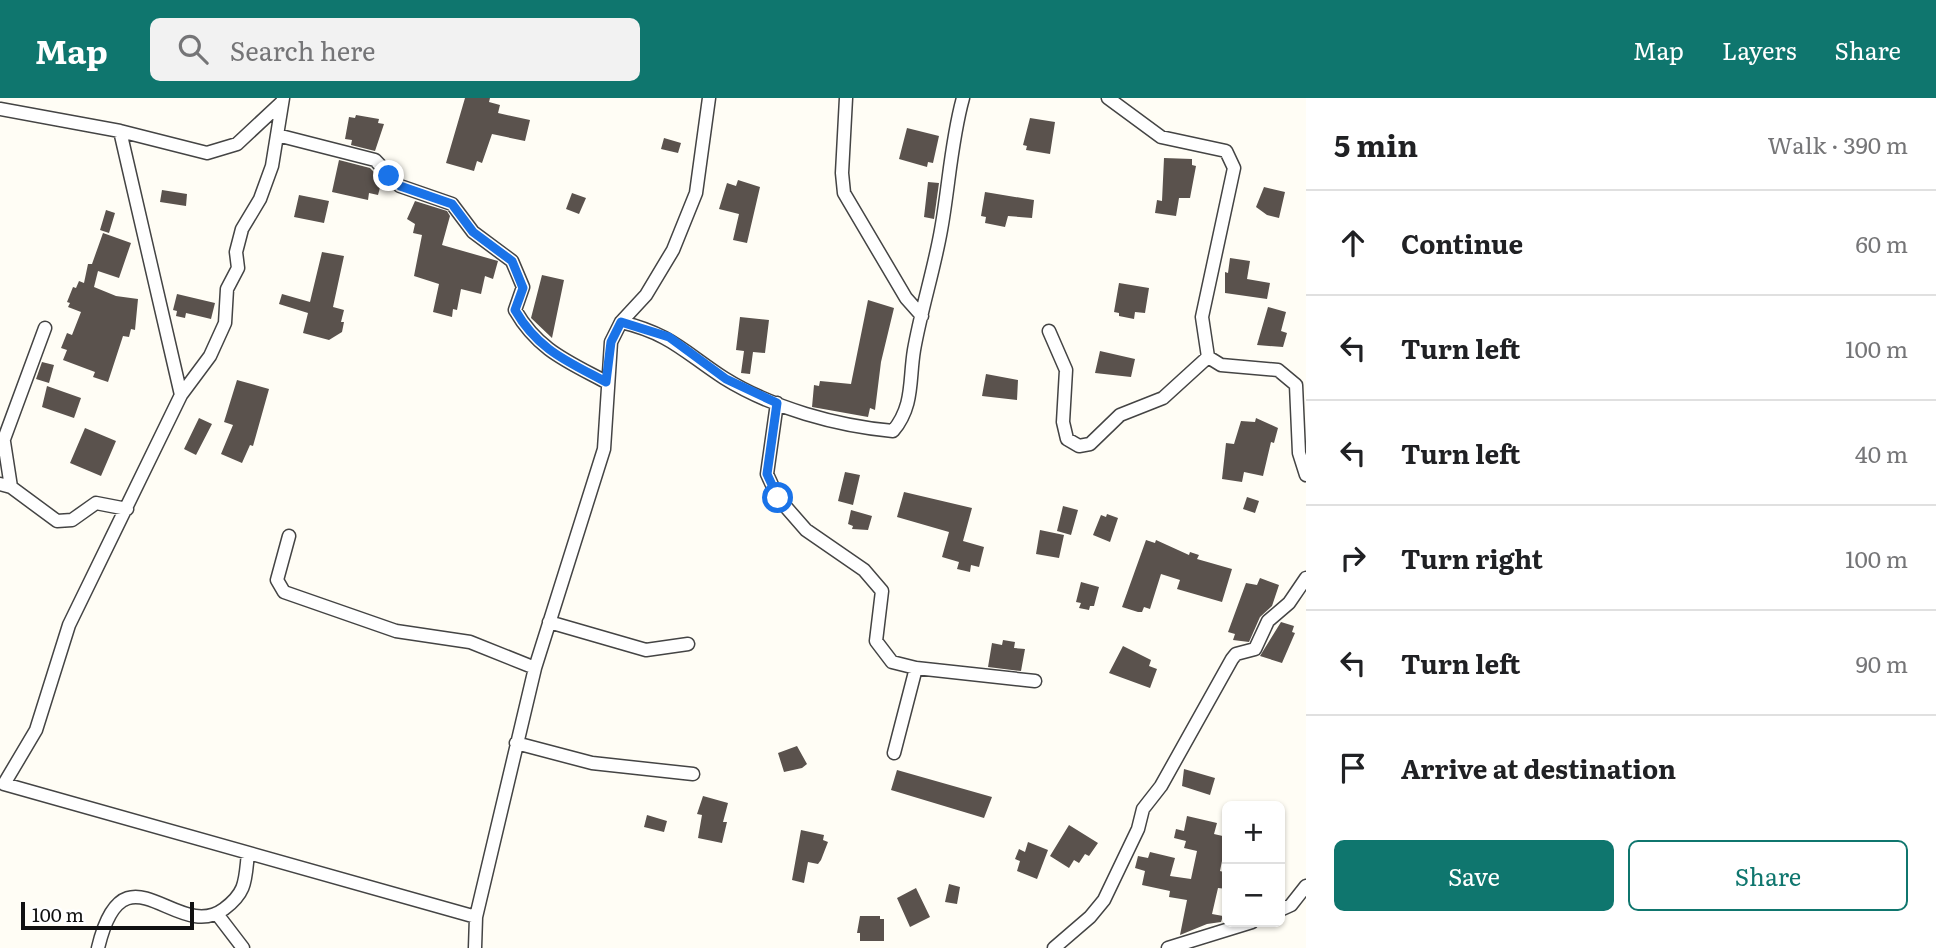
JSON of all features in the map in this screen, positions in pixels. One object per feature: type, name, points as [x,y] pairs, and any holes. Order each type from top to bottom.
[{"type":"street","points":[[475,948],[476,917],[535,668],[604,449],[606,382],[611,342],[621,322],[646,295],[673,250],[696,192],[709,98]]},
{"type":"street","points":[[846,98],[842,173],[844,193],[906,298],[922,316]]},
{"type":"street","points":[[621,322],[669,337],[726,379],[777,403],[860,428],[893,431],[904,417],[909,401],[914,352],[941,230],[956,125],[963,98]]},
{"type":"street","points":[[1108,98],[1161,137],[1226,150],[1234,168],[1202,317],[1208,357],[1221,366],[1278,370],[1296,385],[1299,453],[1306,475]]},
{"type":"street","points":[[0,109],[120,131],[194,151],[222,151],[237,144],[283,100]]},
{"type":"street","points":[[283,100],[272,166],[260,199],[242,229],[236,251],[238,268],[227,289],[225,323],[210,356],[181,395],[69,625],[36,730],[4,784],[476,917]]},
{"type":"street","points":[[120,131],[181,395]]},
{"type":"street","points":[[277,135],[375,160],[400,186],[452,204],[473,232],[512,261],[523,288],[515,310],[529,334],[564,360],[606,382]]},
{"type":"street","points":[[45,328],[2,445],[5,485],[57,522],[72,520],[96,503],[127,509]]},
{"type":"street","points":[[1049,331],[1066,370],[1063,422],[1067,439],[1079,446],[1090,444],[1121,415],[1163,398],[1208,357]]},
{"type":"street","points":[[777,403],[767,474],[778,498],[806,530],[864,570],[882,591],[876,641],[892,662],[1035,681]]},
{"type":"street","points":[[289,536],[277,580],[284,592],[396,631],[470,642],[535,668]]},
{"type":"street","points":[[1054,948],[1090,918],[1104,900],[1138,829],[1143,809],[1161,786],[1232,659],[1236,654],[1255,649],[1268,621],[1289,603],[1306,578]]},
{"type":"street","points":[[550,622],[646,650],[688,644]]},
{"type":"street","points":[[894,753],[916,667]]},
{"type":"street","points":[[516,743],[592,763],[693,774]]},
{"type":"street","points":[[98,948],[104,922],[114,908],[127,898],[144,898],[190,916],[205,918],[218,914],[239,897],[243,890],[248,853]]},
{"type":"street","points":[[1285,908],[1291,905],[1306,886]]},
{"type":"street","points":[[218,914],[243,948]]},
{"type":"street","points":[[1168,948],[1236,927]]},
{"type":"building","points":[[465,98],[490,98],[489,102],[500,105],[498,113],[530,120],[525,141],[492,134],[482,163],[477,161],[474,171],[446,163]]},
{"type":"building","points":[[356,115],[379,119],[378,123],[384,124],[375,151],[351,145],[352,140],[345,139],[349,117],[355,118]]},
{"type":"building","points":[[1030,118],[1055,122],[1050,154],[1026,150],[1027,146],[1023,145]]},
{"type":"building","points":[[907,128],[939,136],[933,163],[928,162],[927,167],[899,159]]},
{"type":"building","points":[[664,138],[681,143],[678,153],[661,149]]},
{"type":"building","points":[[1164,158],[1192,159],[1192,165],[1196,166],[1190,198],[1179,198],[1176,216],[1155,213],[1157,200],[1162,201]]},
{"type":"building","points":[[339,160],[370,168],[382,180],[378,195],[369,193],[368,200],[332,192]]},
{"type":"building","points":[[738,180],[760,187],[747,243],[733,240],[739,214],[719,209],[727,183],[736,186]]},
{"type":"building","points":[[928,182],[939,183],[934,219],[924,217]]},
{"type":"building","points":[[1264,187],[1285,192],[1279,218],[1267,215],[1256,207]]},
{"type":"building","points":[[162,190],[187,194],[186,206],[160,202]]},
{"type":"building","points":[[985,192],[1034,200],[1032,218],[1008,216],[1005,227],[985,223],[986,217],[981,216]]},
{"type":"building","points":[[572,193],[586,198],[579,214],[566,209]]},
{"type":"building","points":[[299,195],[329,201],[324,223],[294,217]]},
{"type":"building","points":[[415,201],[447,211],[450,216],[442,245],[498,261],[493,279],[485,276],[481,294],[461,289],[457,310],[453,309],[452,317],[433,312],[439,284],[414,276],[422,235],[413,233],[415,224],[407,219]]},
{"type":"building","points":[[106,210],[115,213],[109,233],[100,230]]},
{"type":"building","points":[[103,233],[131,243],[119,278],[98,271],[94,287],[116,296],[138,299],[135,330],[131,329],[129,337],[123,336],[108,382],[93,377],[95,372],[63,360],[67,350],[61,348],[67,333],[72,335],[81,312],[68,307],[70,303],[67,302],[73,287],[76,288],[79,281],[84,283],[88,264],[92,264]]},
{"type":"building","points":[[322,252],[344,256],[333,307],[344,310],[341,322],[344,322],[342,332],[329,340],[303,333],[308,313],[279,304],[282,294],[310,302]]},
{"type":"building","points":[[1230,258],[1250,261],[1247,279],[1270,283],[1267,299],[1225,293],[1225,272],[1228,273]]},
{"type":"building","points":[[542,275],[564,280],[552,338],[531,318]]},
{"type":"building","points":[[1119,283],[1149,288],[1145,313],[1135,312],[1134,319],[1119,316],[1119,313],[1114,312]]},
{"type":"building","points":[[177,294],[215,303],[211,319],[186,313],[185,318],[176,316],[177,311],[173,310]]},
{"type":"building","points":[[868,300],[894,308],[881,362],[875,410],[870,408],[868,417],[812,407],[814,385],[819,386],[820,381],[851,384]]},
{"type":"building","points":[[1268,307],[1286,312],[1281,331],[1287,333],[1283,347],[1257,345]]},
{"type":"building","points":[[740,317],[769,320],[765,353],[753,352],[750,374],[741,373],[744,351],[736,350]]},
{"type":"building","points":[[1100,351],[1135,359],[1131,377],[1095,373]]},
{"type":"building","points":[[42,362],[54,365],[49,383],[36,379]]},
{"type":"building","points":[[986,374],[1018,380],[1017,400],[982,396]]},
{"type":"building","points":[[237,380],[269,389],[253,446],[250,445],[242,463],[221,454],[233,425],[224,422]]},
{"type":"building","points":[[47,386],[81,398],[74,418],[42,407]]},
{"type":"building","points":[[199,418],[212,424],[196,455],[184,449]]},
{"type":"building","points":[[1256,418],[1278,428],[1274,443],[1271,442],[1263,476],[1244,472],[1242,482],[1222,479],[1226,443],[1234,444],[1241,421],[1255,422]]},
{"type":"building","points":[[85,428],[116,441],[101,476],[70,463]]},
{"type":"building","points":[[845,472],[860,475],[853,505],[838,501]]},
{"type":"building","points":[[904,492],[972,508],[963,541],[984,547],[979,567],[971,565],[970,572],[957,569],[959,562],[942,557],[949,532],[897,517]]},
{"type":"building","points":[[1247,497],[1259,501],[1255,513],[1243,509]]},
{"type":"building","points":[[1063,506],[1078,510],[1071,535],[1057,531]]},
{"type":"building","points":[[851,510],[872,516],[868,530],[852,529],[853,526],[848,524]]},
{"type":"building","points":[[1107,514],[1118,518],[1110,542],[1093,535],[1101,515],[1106,517]]},
{"type":"building","points":[[1040,530],[1064,535],[1059,558],[1036,554]]},
{"type":"building","points":[[1146,540],[1155,543],[1156,540],[1189,555],[1190,552],[1199,555],[1197,559],[1232,569],[1222,602],[1177,589],[1180,580],[1161,574],[1150,609],[1144,607],[1142,612],[1138,612],[1122,607]]},
{"type":"building","points":[[1260,578],[1279,585],[1272,606],[1260,617],[1249,642],[1233,640],[1235,634],[1228,632],[1246,583],[1257,585]]},
{"type":"building","points":[[1081,582],[1099,587],[1094,606],[1090,606],[1089,610],[1079,608],[1081,603],[1076,602]]},
{"type":"building","points":[[1281,622],[1294,626],[1292,632],[1295,633],[1282,663],[1260,656]]},
{"type":"building","points":[[1003,640],[1015,642],[1014,648],[1025,649],[1021,671],[988,667],[992,643],[1002,645]]},
{"type":"building","points":[[1123,646],[1151,660],[1149,666],[1157,669],[1150,688],[1109,673]]},
{"type":"building","points":[[797,746],[807,764],[802,768],[784,772],[778,753]]},
{"type":"building","points":[[1184,769],[1215,778],[1210,795],[1182,786]]},
{"type":"building","points":[[897,770],[992,797],[984,818],[891,790]]},
{"type":"building","points":[[703,796],[728,803],[723,822],[727,822],[722,843],[698,838],[702,815],[697,814]]},
{"type":"building","points":[[647,815],[667,821],[664,832],[644,827]]},
{"type":"building","points":[[1187,816],[1217,823],[1214,834],[1222,836],[1222,888],[1218,888],[1212,914],[1222,916],[1222,919],[1221,922],[1207,924],[1180,935],[1187,900],[1169,897],[1170,891],[1142,885],[1145,871],[1135,868],[1138,856],[1148,858],[1150,852],[1175,858],[1170,876],[1191,879],[1197,851],[1184,848],[1186,841],[1174,838],[1176,829],[1184,831]]},
{"type":"building","points":[[1069,825],[1098,843],[1089,856],[1085,854],[1079,863],[1074,860],[1069,868],[1050,856]]},
{"type":"building","points":[[801,830],[824,835],[823,840],[828,842],[818,864],[808,862],[804,883],[792,880]]},
{"type":"building","points":[[1028,842],[1048,850],[1037,879],[1017,871],[1020,861],[1015,859],[1019,849],[1025,852]]},
{"type":"building","points":[[949,884],[960,887],[957,904],[945,902]]},
{"type":"building","points":[[916,888],[930,917],[910,927],[897,898]]},
{"type":"building","points":[[860,916],[880,916],[880,919],[884,919],[884,941],[860,941],[860,933],[857,933]]},
{"type":"route","points":[[389,176],[400,186],[452,204],[473,232],[512,261],[523,288],[515,310],[529,334],[564,360],[606,382],[611,342],[621,322],[669,337],[726,379],[777,403],[767,474],[778,498]]}]
